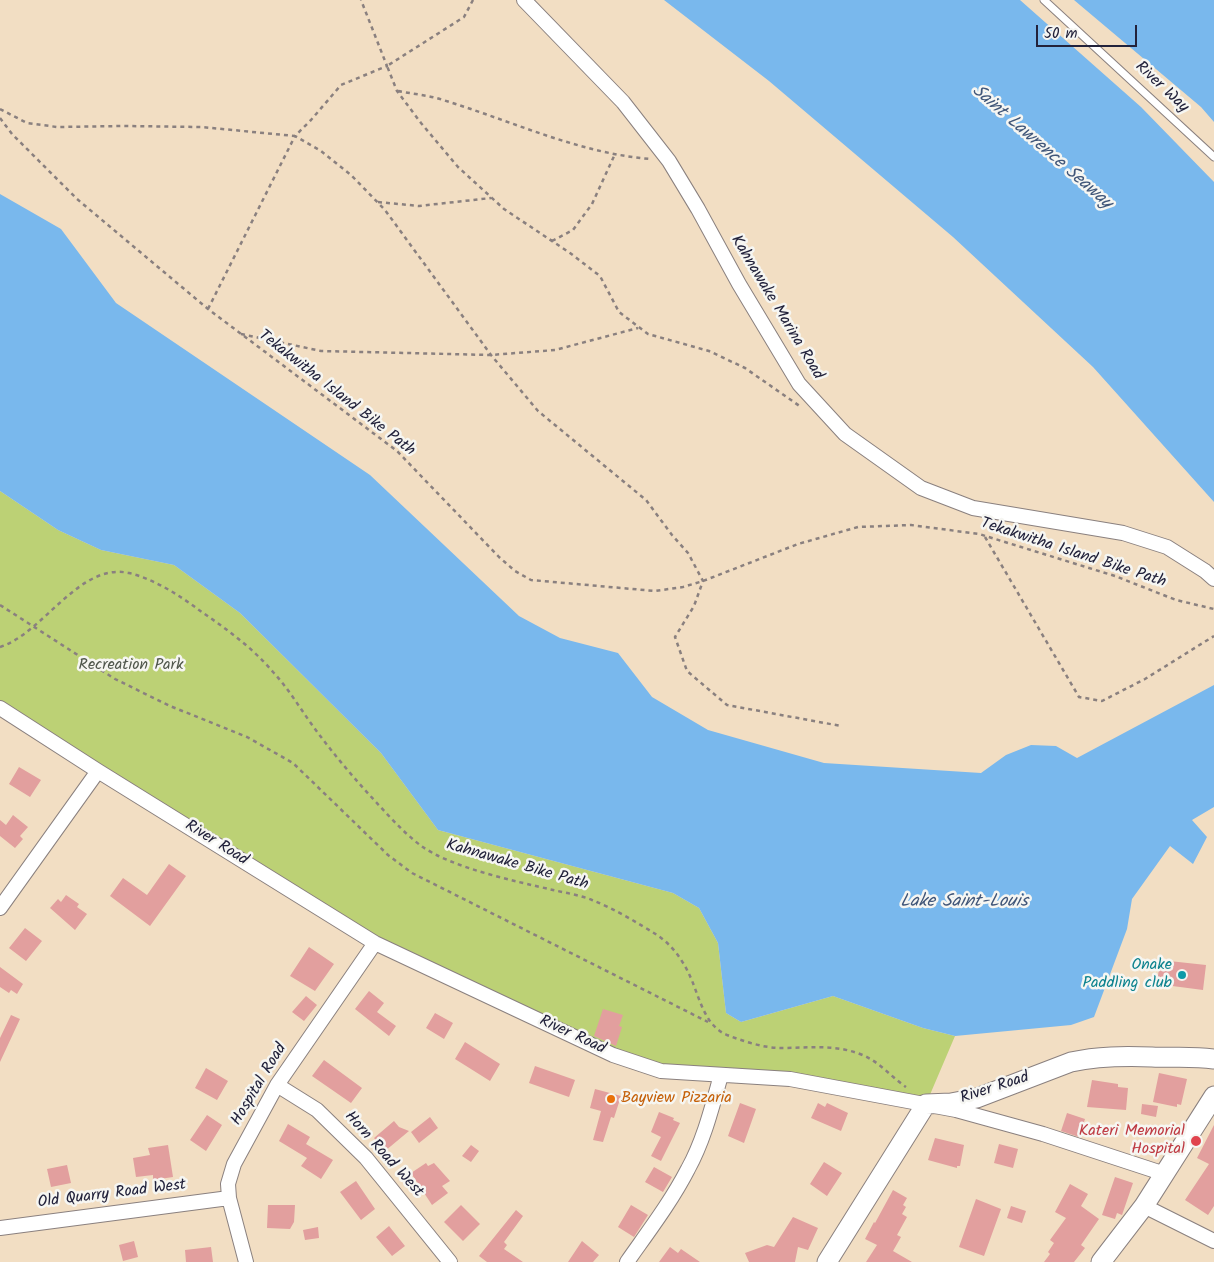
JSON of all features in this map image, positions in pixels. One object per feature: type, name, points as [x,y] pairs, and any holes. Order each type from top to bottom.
[{"type":"street","name":"Kahnawake Marina Road","points":[[524,0],[623,102],[669,161],[799,384],[845,434],[921,488],[964,505],[1013,516],[1123,533],[1167,547],[1205,571],[1214,579]]},
{"type":"street","name":"River Road","points":[[0,708],[375,943],[613,1055],[661,1071],[790,1079],[926,1104],[951,1103],[977,1098],[1071,1062],[1085,1059],[1121,1056],[1199,1057],[1214,1059]]},
{"type":"street","points":[[0,908],[98,771]]},
{"type":"street","name":"Hospital Road","points":[[246,1262],[229,1198],[228,1184],[234,1164],[277,1085],[375,943]]},
{"type":"street","points":[[627,1262],[672,1198],[689,1168],[707,1125],[721,1075]]},
{"type":"street","name":"Horn Road West","points":[[277,1085],[317,1110],[366,1158],[450,1262]]},
{"type":"street","points":[[1101,1262],[1144,1206],[1214,1096]]},
{"type":"street","points":[[827,1262],[926,1104],[956,1110],[1043,1134],[1165,1174]]},
{"type":"street","name":"Old Quarry Road West","points":[[0,1228],[229,1198]]},
{"type":"street","points":[[1144,1206],[1214,1242]]},
{"type":"lane","name":"River Way","points":[[1044,0],[1214,157]]},
{"type":"path","points":[[361,0],[398,91],[421,123],[458,167],[491,198],[600,276],[619,312],[648,334],[709,351],[745,368],[808,412]]},
{"type":"path","points":[[208,309],[295,136],[341,85],[387,66],[464,17],[473,0]]},
{"type":"path","points":[[398,91],[441,99],[582,148],[669,161]]},
{"type":"path","points":[[0,110],[27,123],[57,127],[201,127],[295,136],[321,151],[351,176],[385,210],[490,355],[538,412],[646,500],[688,553],[703,581],[694,606],[675,637],[687,671],[727,705],[841,726]]},
{"type":"path","name":"Tekakwitha Island Bike Path","points":[[0,118],[12,134],[77,199],[208,309],[397,452],[499,557],[515,571],[531,580],[654,591],[683,587],[798,544],[858,527],[911,525],[984,536],[1115,576],[1176,600],[1214,609]]},
{"type":"path","points":[[551,242],[572,230],[592,204],[616,154]]},
{"type":"path","points":[[376,202],[419,206],[491,198]]},
{"type":"path","points":[[240,334],[321,351],[490,355],[555,350],[639,327]]},
{"type":"path","points":[[984,536],[1079,697],[1102,701],[1144,679],[1214,636]]},
{"type":"path","name":"Kahnawake Bike Path","points":[[0,647],[14,641],[79,588],[96,577],[120,572],[134,574],[163,587],[186,600],[261,658],[285,686],[314,728],[337,756],[395,823],[416,842],[429,851],[460,865],[525,884],[592,900],[653,933],[672,949],[686,968],[710,1023]]},
{"type":"path","points":[[0,606],[114,678],[170,706],[247,737],[293,763],[388,855],[412,873],[710,1023],[724,1034],[761,1046],[779,1049],[821,1046],[859,1054],[875,1061],[910,1089]]},
{"type":"green space","name":"Recreation Park","points":[[0,491],[58,530],[101,550],[174,565],[240,613],[381,753],[438,830],[673,893],[699,908],[718,943],[726,1013],[741,1022],[833,996],[923,1028],[955,1036],[926,1104],[790,1079],[661,1071],[375,943],[0,708]]},
{"type":"water","name":"Saint Lawrence Seaway","points":[[664,0],[1020,0],[1141,107],[1214,182],[1214,502],[1093,367],[953,237],[769,81]]},
{"type":"water","points":[[1074,0],[1214,0],[1214,122],[1201,107]]},
{"type":"water","name":"Lake Saint-Louis","points":[[0,194],[61,229],[116,303],[370,475],[519,616],[560,638],[618,653],[652,697],[708,730],[824,763],[981,773],[1006,755],[1031,745],[1056,746],[1077,758],[1214,685],[1214,807],[1192,820],[1207,837],[1193,864],[1170,846],[1132,899],[1127,929],[1094,1017],[1071,1025],[955,1036],[923,1028],[833,996],[741,1022],[726,1013],[718,943],[699,908],[673,893],[438,830],[381,753],[240,613],[174,565],[101,550],[58,530],[0,491]]},
{"type":"building","points":[[19,767],[41,780],[30,797],[9,784]]},
{"type":"building","points":[[13,815],[28,827],[20,836],[23,839],[15,848],[0,836],[0,820],[6,825]]},
{"type":"building","points":[[169,864],[186,876],[150,926],[110,896],[123,878],[147,895]]},
{"type":"building","points":[[66,895],[79,904],[77,907],[87,914],[75,930],[50,908],[58,899],[61,902]]},
{"type":"building","points":[[25,928],[42,941],[26,961],[9,948]]},
{"type":"building","points":[[309,947],[334,964],[315,991],[290,976]]},
{"type":"building","name":"Onake Paddling club","points":[[1160,960],[1206,965],[1203,990],[1157,984]]},
{"type":"building","points":[[0,967],[23,984],[17,994],[11,990],[9,993],[0,987]]},
{"type":"building","points":[[369,991],[384,1003],[377,1012],[396,1026],[389,1036],[355,1009]]},
{"type":"building","points":[[306,996],[317,1005],[304,1021],[292,1012]]},
{"type":"building","points":[[603,1009],[623,1015],[619,1026],[622,1027],[616,1046],[594,1036]]},
{"type":"building","points":[[435,1013],[453,1023],[444,1039],[426,1028]]},
{"type":"building","points":[[11,1015],[20,1019],[0,1062],[0,1038]]},
{"type":"building","points":[[465,1042],[500,1064],[490,1081],[455,1059]]},
{"type":"building","points":[[324,1060],[362,1088],[351,1103],[312,1076]]},
{"type":"building","points":[[535,1066],[575,1080],[569,1097],[529,1083]]},
{"type":"building","points":[[206,1068],[228,1081],[217,1100],[195,1088]]},
{"type":"building","points":[[1159,1073],[1187,1079],[1181,1105],[1177,1104],[1177,1107],[1153,1102]]},
{"type":"building","points":[[1092,1080],[1118,1084],[1118,1087],[1128,1088],[1126,1110],[1087,1107]]},
{"type":"building","points":[[595,1089],[621,1096],[614,1118],[611,1117],[603,1142],[593,1140],[601,1111],[590,1108]]},
{"type":"building","points":[[740,1103],[756,1109],[744,1143],[728,1136]]},
{"type":"building","points":[[818,1103],[825,1107],[827,1103],[848,1113],[841,1131],[811,1118]]},
{"type":"building","points":[[1142,1104],[1158,1106],[1156,1117],[1141,1114]]},
{"type":"building","points":[[659,1112],[674,1118],[673,1120],[680,1123],[661,1161],[651,1156],[661,1137],[651,1132]]},
{"type":"building","points":[[1067,1113],[1085,1119],[1079,1137],[1061,1131]]},
{"type":"building","points":[[207,1115],[222,1125],[206,1151],[190,1140]]},
{"type":"building","points":[[430,1117],[438,1128],[419,1143],[411,1132]]},
{"type":"building","points":[[394,1121],[399,1127],[409,1131],[385,1151],[374,1138]]},
{"type":"building","points":[[288,1124],[310,1137],[306,1144],[333,1160],[321,1179],[301,1166],[307,1158],[279,1141]]},
{"type":"building","points":[[1214,1125],[1214,1206],[1208,1215],[1185,1200],[1209,1164],[1197,1158]]},
{"type":"building","points":[[935,1138],[964,1145],[960,1166],[957,1166],[957,1168],[928,1160]]},
{"type":"building","points":[[999,1144],[1018,1149],[1013,1168],[994,1163]]},
{"type":"building","points":[[168,1145],[173,1177],[153,1180],[153,1175],[136,1177],[133,1158],[150,1155],[148,1148]]},
{"type":"building","points":[[471,1145],[479,1151],[471,1162],[462,1156]]},
{"type":"building","points":[[824,1162],[842,1173],[827,1196],[810,1184]]},
{"type":"building","points":[[426,1163],[428,1166],[434,1163],[450,1181],[442,1186],[448,1193],[432,1205],[411,1173]]},
{"type":"building","points":[[67,1165],[71,1183],[51,1187],[47,1169]]},
{"type":"building","points":[[654,1167],[672,1177],[663,1192],[645,1182]]},
{"type":"building","points":[[1115,1177],[1133,1183],[1122,1215],[1117,1213],[1115,1219],[1102,1215]]},
{"type":"building","points":[[356,1181],[375,1209],[361,1220],[340,1192]]},
{"type":"building","points":[[1070,1184],[1088,1194],[1081,1206],[1099,1219],[1081,1245],[1085,1248],[1074,1262],[1044,1262],[1050,1254],[1048,1252],[1054,1243],[1050,1240],[1066,1218],[1055,1212]]},
{"type":"building","points":[[893,1190],[907,1198],[903,1205],[906,1207],[902,1214],[907,1217],[897,1235],[901,1237],[893,1251],[912,1262],[866,1262],[877,1245],[865,1239]]},
{"type":"building","points":[[976,1199],[1001,1209],[984,1256],[959,1247]]},
{"type":"building","points":[[268,1205],[295,1205],[294,1222],[290,1229],[267,1228]]},
{"type":"building","points":[[461,1205],[480,1224],[463,1241],[444,1222]]},
{"type":"building","points":[[631,1205],[648,1215],[634,1237],[618,1227]]},
{"type":"building","points":[[1011,1206],[1026,1211],[1022,1223],[1007,1218]]},
{"type":"building","points":[[516,1210],[523,1216],[504,1242],[507,1245],[504,1249],[523,1262],[487,1262],[479,1256]]},
{"type":"building","points":[[793,1217],[818,1228],[808,1250],[798,1247],[795,1262],[749,1262],[745,1253],[767,1245],[774,1247]]},
{"type":"building","points":[[389,1226],[405,1246],[392,1256],[376,1237]]},
{"type":"building","points":[[318,1227],[319,1238],[305,1240],[303,1230]]},
{"type":"building","points":[[134,1241],[138,1257],[123,1261],[119,1245]]},
{"type":"building","points":[[582,1241],[599,1255],[593,1262],[568,1262]]},
{"type":"building","points":[[211,1247],[213,1262],[186,1262],[185,1250]]},
{"type":"building","points":[[670,1247],[678,1253],[681,1249],[700,1262],[659,1262]]},
{"type":"place","name":"Onake Paddling club","points":[[1182,975]]},
{"type":"place","name":"Bayview Pizzaria","points":[[611,1099]]},
{"type":"place","name":"Kateri Memorial Hospital","points":[[1196,1141]]}]
